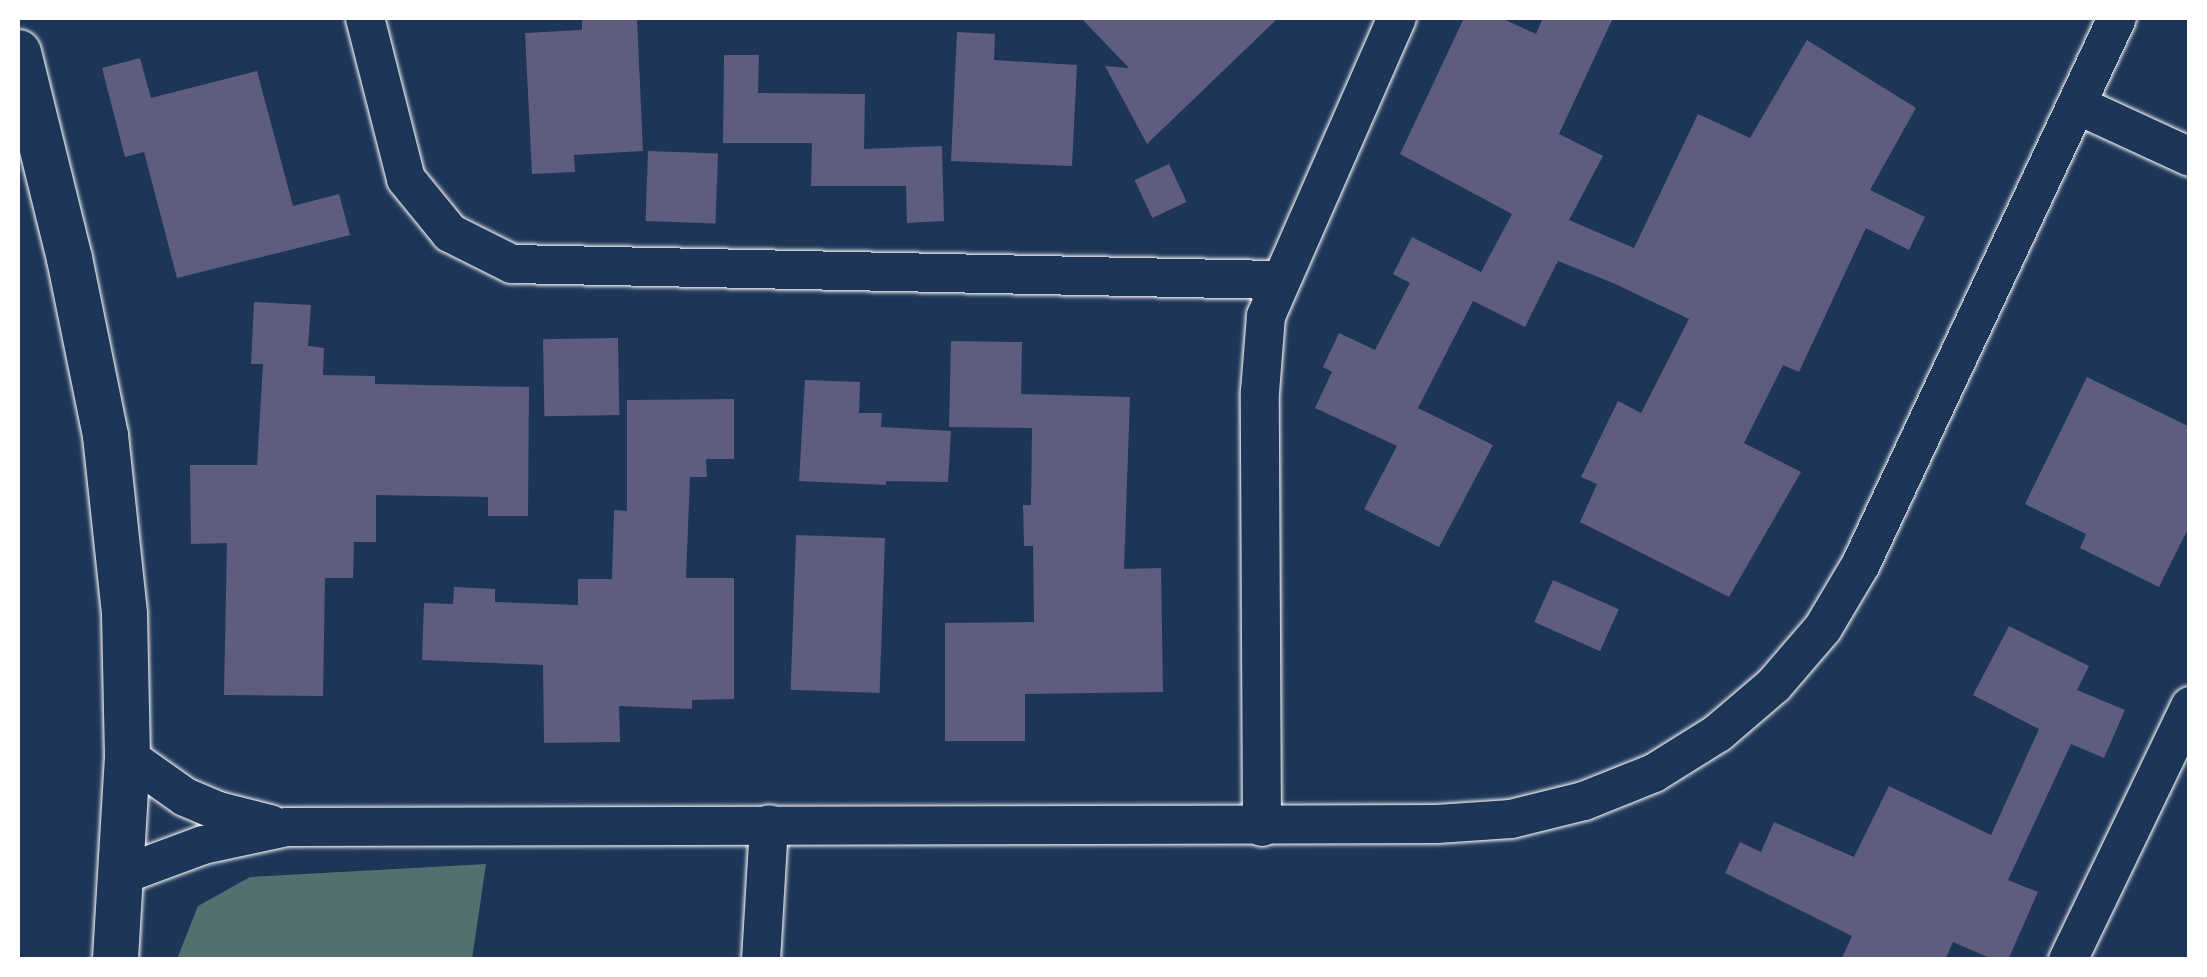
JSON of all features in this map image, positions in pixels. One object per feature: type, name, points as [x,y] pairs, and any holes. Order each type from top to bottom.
[{"type":"street","points":[[365,18],[406,180],[450,233],[512,264],[1278,280]]},
{"type":"street","points":[[1262,827],[1260,354],[1278,280],[1397,18]]},
{"type":"street","points":[[122,875],[203,845],[288,827],[1262,827],[1512,819],[1584,801],[1654,773],[1718,734],[1774,685],[1823,628],[1862,564],[2117,18]]},
{"type":"street","points":[[18,52],[69,258],[105,435],[124,614],[127,756],[115,960]]},
{"type":"street","points":[[2077,105],[2190,156]]},
{"type":"street","points":[[2068,960],[2190,706]]},
{"type":"street","points":[[127,756],[185,797],[218,811],[288,827]]},
{"type":"street","points":[[761,960],[769,824]]},
{"type":"green space","points":[[486,864],[472,959],[177,959],[198,906],[250,877]]},
{"type":"building","points":[[582,18],[637,18],[643,151],[574,155],[575,172],[532,174],[525,33],[582,30]]},
{"type":"building","points":[[1081,18],[1278,18],[1147,144],[1105,66],[1129,68]]},
{"type":"building","points":[[1464,18],[1501,18],[1536,34],[1543,18],[1613,18],[1559,134],[1603,156],[1569,220],[1634,248],[1698,114],[1750,138],[1807,40],[1916,108],[1870,190],[1925,217],[1909,250],[1866,228],[1799,372],[1783,365],[1744,443],[1801,472],[1729,597],[1580,522],[1597,484],[1581,477],[1618,401],[1641,413],[1689,319],[1613,283],[1558,261],[1525,327],[1473,301],[1418,408],[1493,445],[1439,547],[1364,509],[1397,446],[1315,408],[1332,372],[1323,367],[1339,333],[1375,350],[1410,283],[1393,274],[1412,237],[1481,272],[1512,214],[1400,154]]},
{"type":"building","points":[[957,32],[995,34],[994,60],[1077,65],[1072,166],[951,161]]},
{"type":"building","points":[[724,55],[759,55],[758,93],[865,94],[864,149],[942,146],[944,221],[907,223],[906,186],[811,186],[812,143],[723,143]]},
{"type":"building","points":[[140,58],[151,98],[257,71],[293,206],[339,194],[350,235],[177,278],[144,152],[125,157],[102,68]]},
{"type":"building","points":[[648,151],[718,153],[716,223],[646,221]]},
{"type":"building","points":[[1169,164],[1187,202],[1152,218],[1135,180]]},
{"type":"building","points":[[254,302],[311,305],[308,346],[324,348],[323,375],[375,376],[375,384],[529,387],[528,516],[488,516],[488,497],[376,495],[376,542],[354,542],[353,578],[325,578],[323,696],[224,695],[227,543],[191,544],[190,465],[257,465],[263,364],[251,364]]},
{"type":"building","points":[[618,338],[619,415],[544,416],[543,339]]},
{"type":"building","points":[[951,341],[1022,342],[1021,394],[1130,397],[1124,569],[1161,568],[1163,692],[1025,694],[1025,741],[945,741],[945,623],[1034,622],[1033,546],[1024,546],[1023,505],[1031,505],[1032,428],[949,427]]},
{"type":"building","points":[[2087,377],[2190,427],[2190,525],[2159,587],[2080,548],[2086,534],[2025,504]]},
{"type":"building","points":[[805,380],[860,382],[859,413],[882,413],[881,427],[951,431],[948,482],[886,481],[886,485],[799,481]]},
{"type":"building","points":[[734,399],[734,459],[706,459],[707,477],[690,477],[686,578],[734,578],[734,699],[692,700],[692,709],[619,706],[620,742],[544,743],[543,665],[422,660],[424,603],[453,604],[454,587],[495,589],[495,602],[578,605],[578,579],[612,579],[614,510],[627,511],[627,400]]},
{"type":"building","points":[[796,535],[885,538],[880,693],[791,690]]},
{"type":"building","points":[[1553,580],[1619,609],[1600,651],[1534,622]]},
{"type":"building","points":[[2009,626],[2089,666],[2077,690],[2125,710],[2104,758],[2071,744],[2008,880],[2038,892],[2008,960],[1994,960],[1953,942],[1945,960],[1841,960],[1852,936],[1725,873],[1740,842],[1761,852],[1774,822],[1854,857],[1889,786],[1991,835],[2039,729],[1973,695]]}]
